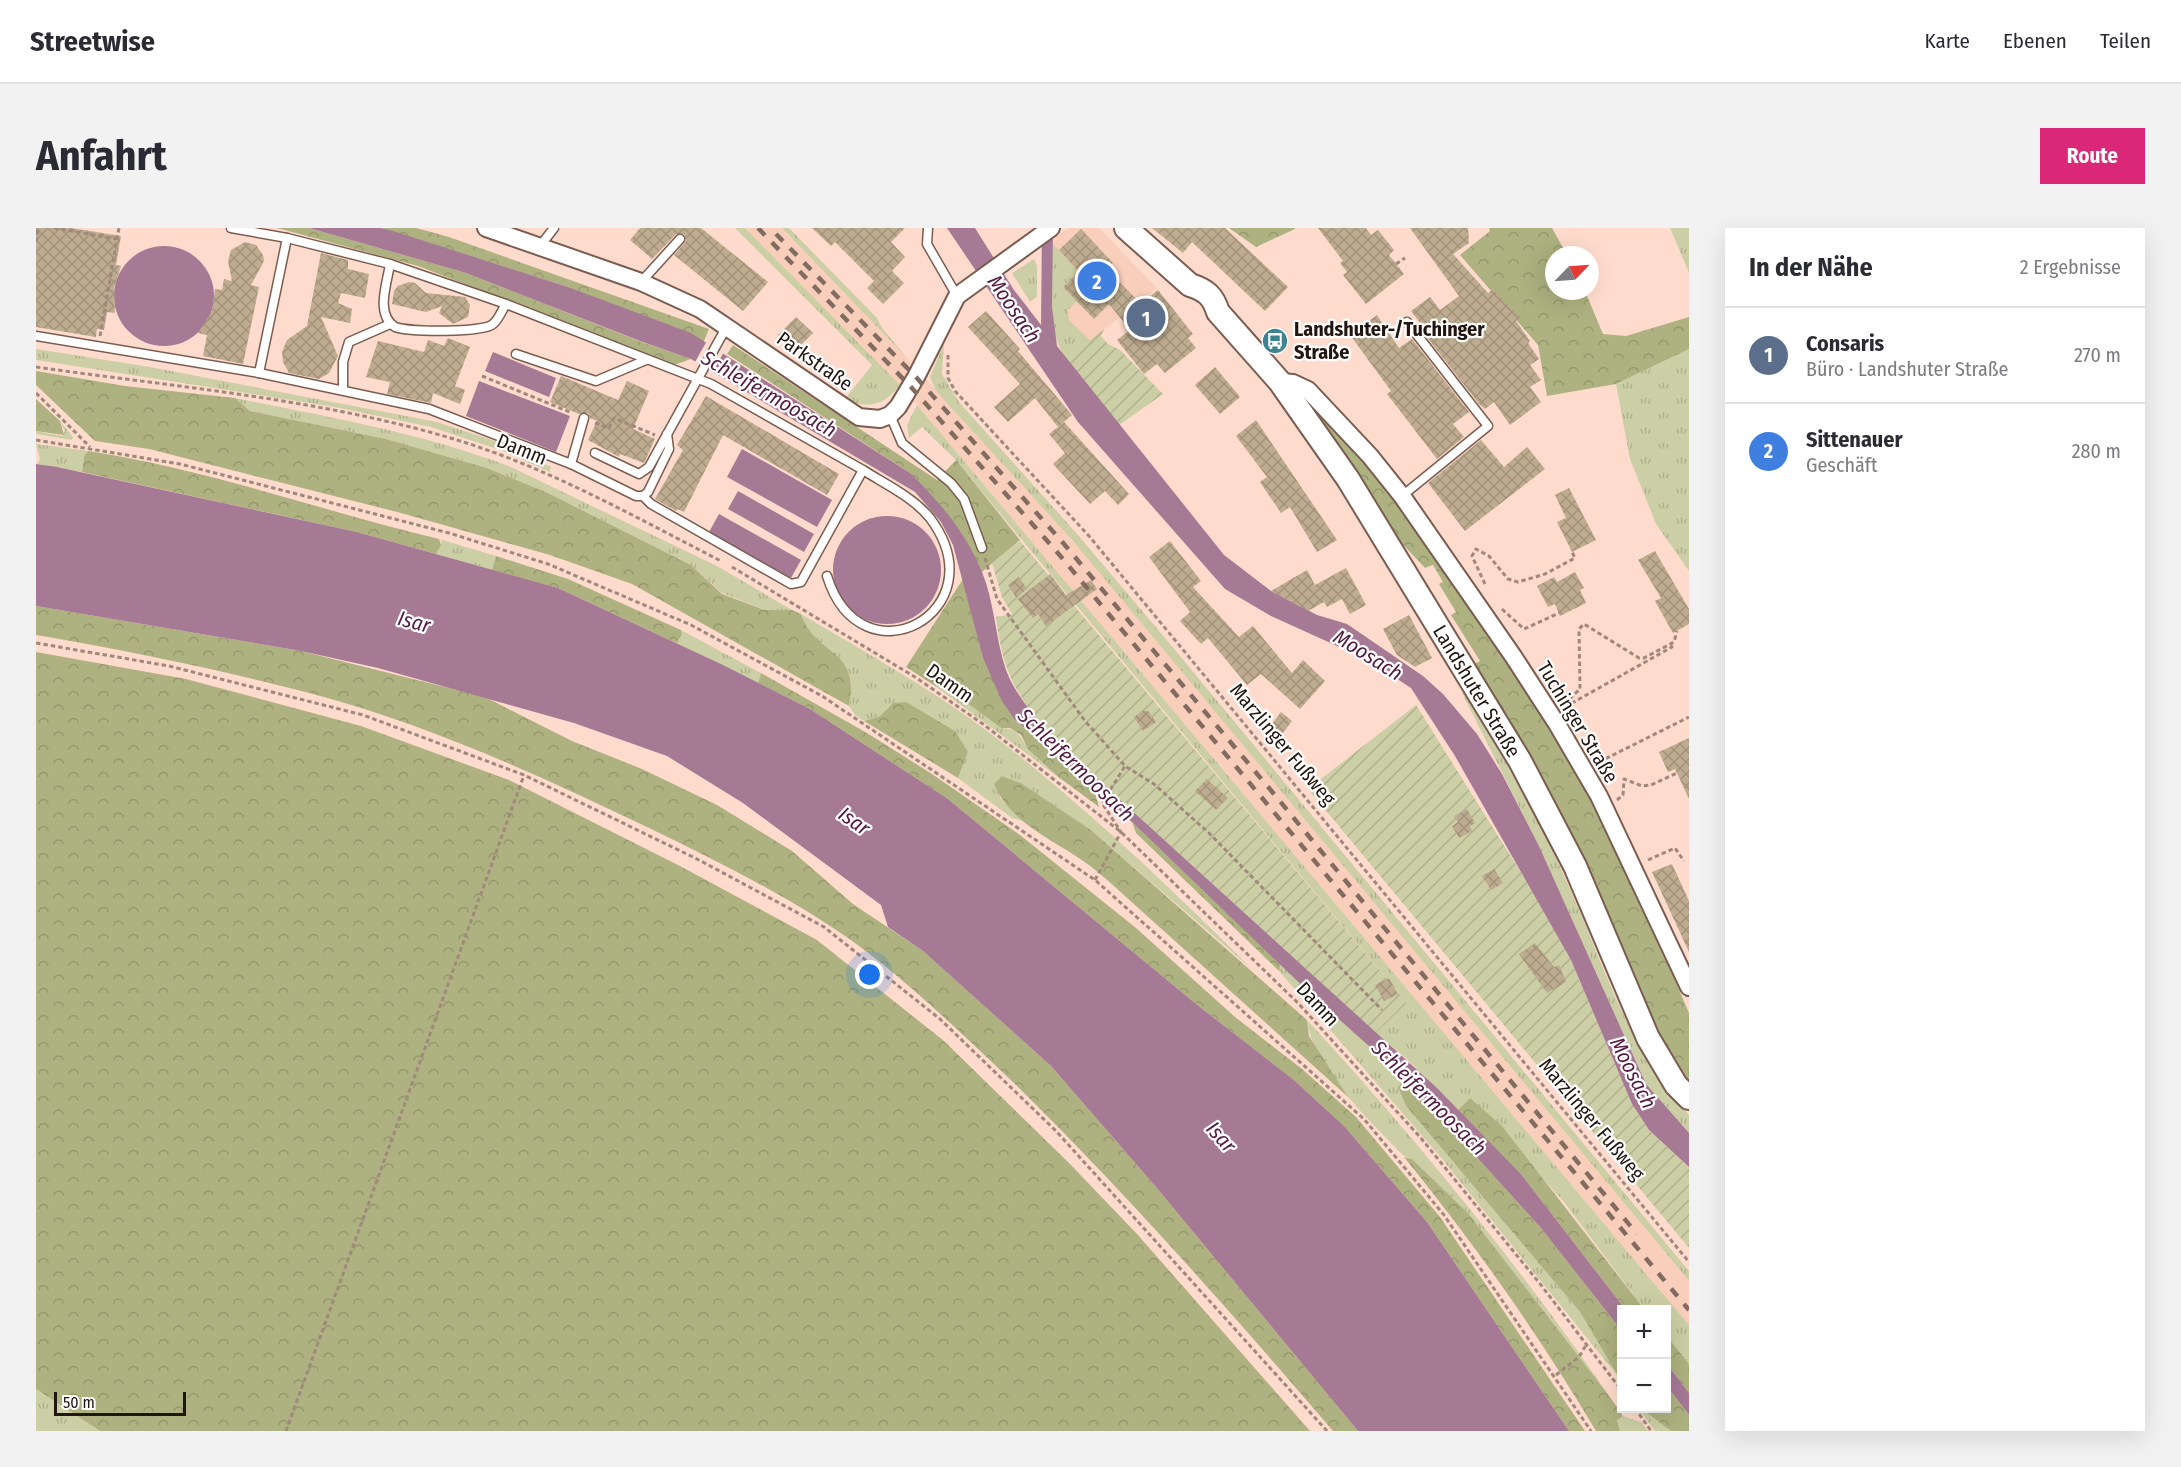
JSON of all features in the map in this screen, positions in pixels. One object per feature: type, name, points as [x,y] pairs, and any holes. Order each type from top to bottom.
[{"type":"main road","name":"Landshuter Straße","points":[[1126,228],[1190,285],[1196,300],[1205,308],[1218,312],[1280,382],[1348,479],[1520,762],[1575,866],[1648,1038],[1676,1085],[1689,1098]]},
{"type":"street","name":"Parkstraße","points":[[486,228],[641,282],[700,309],[859,417],[869,420],[890,415]]},
{"type":"street","points":[[890,415],[911,387],[957,296],[1044,233]]},
{"type":"street","name":"Tuchinger Straße","points":[[1280,382],[1300,385],[1322,402],[1402,496],[1570,746],[1623,844],[1689,987]]},
{"type":"lane","points":[[231,228],[287,238],[390,264],[506,304],[697,379],[863,470],[914,502],[929,517],[948,554],[951,574],[945,595],[930,616],[911,627],[890,632],[869,628],[846,614],[833,597],[827,576]]},
{"type":"lane","points":[[540,246],[554,228]]},
{"type":"lane","points":[[928,228],[927,244],[957,296]]},
{"type":"lane","points":[[259,373],[287,238]]},
{"type":"lane","points":[[641,282],[680,239]]},
{"type":"lane","points":[[390,264],[383,308],[390,324],[403,330],[468,332],[492,325],[506,304]]},
{"type":"lane","points":[[1402,496],[1488,426],[1407,322]]},
{"type":"lane","points":[[343,390],[343,362],[349,342],[390,324]]},
{"type":"lane","points":[[595,453],[639,474],[650,467],[727,326]]},
{"type":"lane","points":[[36,336],[259,373],[437,412],[571,464],[636,496],[643,496],[648,492],[669,449],[666,436]]},
{"type":"lane","points":[[516,354],[596,381],[646,360]]},
{"type":"lane","points":[[890,415],[902,443],[951,483],[964,499],[982,548]]},
{"type":"lane","points":[[571,464],[584,418]]},
{"type":"lane","points":[[643,496],[651,504],[791,584],[796,584],[804,577],[863,470]]},
{"type":"path","points":[[36,242],[38,228]]},
{"type":"path","points":[[54,228],[117,239]]},
{"type":"path","points":[[101,329],[118,228]]},
{"type":"path","points":[[1396,264],[1405,258]]},
{"type":"path","name":"Marzlinger Fußweg","points":[[950,349],[946,359],[948,378],[955,391],[1089,536],[1689,1262]]},
{"type":"path","name":"Damm","points":[[36,367],[288,403],[390,423],[457,440],[517,462],[723,562],[915,677],[983,724],[1121,832],[1298,1003],[1420,1137],[1617,1385]]},
{"type":"path","points":[[482,376],[584,418]]},
{"type":"path","points":[[36,393],[92,448]]},
{"type":"path","points":[[596,423],[609,428],[614,418],[666,436]]},
{"type":"path","points":[[36,440],[180,464],[449,533],[548,564],[691,625],[822,696],[1095,880],[1364,1119],[1444,1215],[1591,1431]]},
{"type":"path","points":[[982,548],[997,599],[1085,721],[1125,766],[1154,784],[1209,833],[1382,1010]]},
{"type":"path","points":[[1489,592],[1473,561],[1472,556],[1476,549],[1489,556],[1508,579],[1523,583],[1575,558],[1572,552]]},
{"type":"path","points":[[1498,605],[1524,629],[1559,613]]},
{"type":"path","points":[[1670,644],[1672,647],[1563,708],[1561,706],[1580,689],[1579,629],[1584,624],[1639,658],[1644,658],[1670,644],[1674,642],[1677,631]]},
{"type":"path","points":[[36,643],[170,666],[363,716],[524,775],[699,860],[824,927],[940,1019],[1064,1139],[1327,1431]]},
{"type":"path","points":[[1601,761],[1689,717]]},
{"type":"path","points":[[1095,880],[1121,832],[1102,803],[1125,766]]},
{"type":"path","points":[[1618,799],[1623,795],[1624,779],[1642,786],[1651,785],[1677,773]]},
{"type":"path","points":[[286,1431],[524,775]]},
{"type":"path","points":[[1653,858],[1675,848],[1684,861]]},
{"type":"path","points":[[1555,1375],[1579,1357],[1586,1345]]},
{"type":"path","points":[[1639,1413],[1652,1431]]},
{"type":"shaded area","points":[[745,228],[782,228],[907,358],[1073,541],[1689,1281],[1689,1325],[917,405]]},
{"type":"shaded area","points":[[1069,228],[1099,228],[1157,288],[1067,359],[1051,277],[1052,243],[1057,236]]},
{"type":"green space","points":[[277,228],[309,228],[466,273],[691,359],[674,365],[418,266]]},
{"type":"green space","points":[[381,228],[416,228],[449,237],[709,329],[704,341],[568,287]]},
{"type":"green space","points":[[735,228],[745,228],[900,385],[894,392],[882,401],[868,405],[845,399],[872,365]]},
{"type":"green space","points":[[782,228],[789,228],[877,318],[882,328],[907,358]]},
{"type":"green space","points":[[1229,228],[1295,228],[1295,229],[1256,247]]},
{"type":"green space","points":[[1489,228],[1552,228],[1562,246],[1545,246],[1545,300],[1589,300],[1603,334],[1626,336],[1689,317],[1689,349],[1616,384],[1547,396],[1538,345],[1460,255],[1490,231]]},
{"type":"green space","points":[[1670,228],[1689,228],[1689,273]]},
{"type":"green space","points":[[1052,243],[1079,272],[1063,287],[1077,301],[1068,310],[1069,320],[1091,341],[1067,359],[1055,333],[1050,304]]},
{"type":"green space","points":[[1034,259],[1037,266],[1037,297],[1030,302],[1012,273]]},
{"type":"green space","points":[[1104,329],[1101,336],[1108,344],[1120,350],[1163,394],[1118,426],[1067,359]]},
{"type":"green space","points":[[944,343],[942,374],[959,402],[1078,535],[1171,645],[1689,1271],[1689,1281],[1073,541],[936,391],[930,377]]},
{"type":"green space","points":[[733,345],[937,480],[956,460],[1020,540],[982,572],[965,539],[910,473],[727,354]]},
{"type":"green space","points":[[36,349],[150,367],[437,422],[498,442],[551,467],[550,472],[503,451],[431,427],[335,407],[36,360]]},
{"type":"green space","points":[[1689,349],[1689,571],[1656,524],[1630,459],[1616,384]]},
{"type":"green space","points":[[36,371],[125,386],[235,398],[250,411],[386,439],[487,468],[548,493],[691,565],[722,594],[765,610],[792,610],[801,614],[808,628],[843,662],[849,673],[851,687],[849,706],[632,584],[550,555],[401,513],[149,449],[95,441],[36,385]]},
{"type":"green space","points":[[235,398],[409,435],[511,467],[717,566],[792,610],[765,610],[722,593],[691,565],[548,493],[487,468],[386,439],[250,411]]},
{"type":"green space","points":[[36,399],[60,421],[64,435],[36,431]]},
{"type":"green space","points":[[917,405],[1689,1325],[1689,1364],[1671,1341],[1671,1305],[1641,1305],[1564,1202],[1470,1098],[1458,1110],[1408,1060],[1376,1033],[1407,1003],[953,457],[922,427],[909,438],[907,425]]},
{"type":"green space","points":[[1327,416],[1396,499],[1515,673],[1580,778],[1647,914],[1689,1013],[1689,1085],[1670,1059],[1472,665],[1480,661],[1451,615],[1456,612],[1439,584],[1443,582],[1433,565],[1425,568],[1394,535],[1322,421]]},
{"type":"green space","points":[[60,421],[73,437],[72,440],[36,434],[36,431],[62,436],[65,431]]},
{"type":"green space","points":[[36,444],[88,451],[84,456],[82,472],[37,464],[40,459]]},
{"type":"green space","points":[[88,451],[221,479],[439,539],[441,545],[436,554],[357,532],[82,472],[84,456]]},
{"type":"green space","points":[[439,539],[496,556],[492,570],[436,554],[442,541]]},
{"type":"green space","points":[[1020,541],[1407,1003],[1376,1033],[1052,738],[1029,709],[1013,682],[1003,654],[996,617],[1012,614],[1002,597],[992,563]]},
{"type":"green space","points":[[496,556],[568,579],[681,630],[682,635],[676,643],[558,588],[492,570]]},
{"type":"green space","points":[[963,579],[983,658],[1015,720],[1094,790],[1099,807],[1057,776],[1028,749],[1021,735],[1010,728],[1001,728],[948,689],[935,686],[906,667]]},
{"type":"green space","points":[[36,606],[301,651],[485,697],[572,741],[642,769],[717,805],[792,851],[853,904],[923,951],[1051,1066],[1156,1187],[1358,1431],[1333,1431],[1177,1254],[1097,1167],[1014,1083],[913,990],[848,938],[824,922],[751,879],[649,828],[567,789],[442,736],[313,694],[175,662],[36,635]]},
{"type":"green space","points":[[801,614],[944,701],[1025,760],[1125,847],[1253,970],[1091,830],[1021,783],[1002,776],[1000,798],[1023,821],[1012,818],[958,778],[968,752],[893,703],[880,716],[864,721],[855,715],[849,706],[851,687],[849,673],[843,662],[808,628]]},
{"type":"green space","points":[[681,630],[761,673],[758,683],[676,643],[682,635]]},
{"type":"green space","points":[[36,652],[186,679],[361,726],[509,780],[680,866],[817,940],[944,1041],[1069,1163],[1137,1234],[1310,1431],[100,1431],[36,1389]]},
{"type":"green space","points":[[761,673],[867,733],[932,774],[1020,835],[1136,928],[1235,1017],[1302,1069],[1356,1117],[1440,1217],[1585,1431],[1569,1431],[1427,1222],[1344,1126],[1294,1080],[1196,1004],[948,799],[810,709],[758,683]]},
{"type":"green space","points":[[935,686],[948,689],[1001,728],[1015,731],[1032,753],[1057,776]]},
{"type":"green space","points":[[1462,693],[1465,693],[1492,739],[1544,833],[1633,1034],[1668,1090],[1689,1115],[1689,1133],[1646,1084],[1539,846]]},
{"type":"green space","points":[[906,702],[955,731],[968,752],[958,778],[864,721],[880,716],[893,703]]},
{"type":"green space","points":[[1416,705],[1530,887],[1571,960],[1632,1104],[1649,1130],[1689,1167],[1689,1248],[1308,789]]},
{"type":"green space","points":[[1002,776],[1021,783],[1091,830],[1307,1020],[1309,1036],[1348,1097],[1101,875],[1034,829],[1011,810],[1001,798],[994,784]]},
{"type":"green space","points":[[1132,822],[1281,964],[1279,971],[1136,833]]},
{"type":"green space","points":[[1281,964],[1405,1078],[1398,1087],[1406,1106],[1580,1312],[1617,1375],[1438,1154],[1279,971]]},
{"type":"green space","points":[[1307,1020],[1427,1156],[1465,1203],[1575,1347],[1610,1397],[1468,1213],[1412,1159],[1404,1156],[1345,1093],[1320,1057]]},
{"type":"green space","points":[[1405,1078],[1541,1228],[1617,1325],[1617,1374],[1580,1312],[1406,1106],[1398,1087]]},
{"type":"green space","points":[[1470,1098],[1502,1126],[1641,1305],[1622,1305],[1521,1174],[1458,1110]]},
{"type":"green space","points":[[1404,1157],[1412,1159],[1468,1213],[1610,1397],[1617,1407],[1617,1413],[1623,1416],[1617,1420],[1620,1431],[1596,1431],[1505,1290]]},
{"type":"green space","points":[[1671,1341],[1689,1364],[1689,1393],[1671,1369]]},
{"type":"green space","points":[[36,1389],[100,1431],[36,1431]]},
{"type":"green space","points":[[1671,1391],[1689,1415],[1689,1431],[1671,1431],[1647,1413],[1671,1413]]},
{"type":"green space","points":[[1642,1413],[1650,1413],[1671,1431],[1655,1431]]},
{"type":"green space","points":[[1623,1416],[1641,1422],[1648,1431],[1620,1431],[1617,1419]]},
{"type":"water","name":"Schleifermoosach","points":[[309,228],[381,228],[393,231],[568,287],[691,333],[910,473],[951,519],[976,558],[986,584],[1006,670],[1026,706],[1052,738],[1436,1087],[1521,1174],[1622,1305],[1617,1305],[1617,1325],[1541,1228],[1405,1078],[1315,998],[1132,822],[1015,720],[1002,701],[983,658],[953,545],[941,522],[915,492],[691,359],[466,273]]},
{"type":"water","name":"Moosach","points":[[947,228],[975,228],[1014,290],[1041,325],[1042,228],[1053,228],[1052,307],[1057,346],[1224,555],[1271,591],[1317,615],[1347,624],[1423,676],[1443,694],[1477,734],[1502,774],[1539,846],[1646,1084],[1689,1133],[1689,1167],[1649,1130],[1632,1104],[1571,960],[1455,756],[1411,688],[1368,660],[1271,616],[1225,589],[1078,422]]},
{"type":"water","points":[[164,246],[192,254],[206,268],[214,296],[206,324],[192,338],[164,346],[136,338],[122,324],[114,296],[122,268],[136,254]]},
{"type":"water","points":[[493,352],[556,378],[549,397],[485,371]]},
{"type":"water","points":[[479,381],[570,416],[556,452],[466,416]]},
{"type":"water","points":[[742,449],[832,500],[817,527],[727,477]]},
{"type":"water","name":"Isar","points":[[36,464],[357,532],[558,588],[723,665],[810,709],[948,799],[1196,1004],[1294,1080],[1344,1126],[1427,1222],[1569,1431],[1358,1431],[1156,1187],[1051,1066],[923,951],[888,927],[881,905],[743,803],[667,756],[574,723],[378,668],[301,651],[36,606]]},
{"type":"water","points":[[738,491],[814,534],[804,552],[728,509]]},
{"type":"water","points":[[719,514],[801,560],[791,578],[709,532]]},
{"type":"water","points":[[887,516],[897,517],[917,525],[925,532],[932,540],[940,560],[940,580],[932,600],[925,608],[917,615],[897,623],[887,624],[877,623],[857,615],[849,608],[842,600],[834,580],[833,570],[834,560],[842,540],[849,532],[857,525],[877,517]]},
{"type":"water","points":[[1671,1369],[1689,1393],[1689,1415],[1671,1391]]},
{"type":"pier","points":[[708,339],[725,350],[713,372],[695,362]]},
{"type":"building","points":[[36,228],[71,228],[121,236],[116,265],[121,266],[114,288],[115,313],[107,312],[104,330],[97,329],[96,337],[36,327]]},
{"type":"building","points":[[640,228],[701,228],[768,282],[743,311],[674,255],[686,241],[684,234],[676,234],[652,259],[630,240]]},
{"type":"building","points":[[812,228],[905,228],[891,242],[905,257],[892,271],[904,283],[883,304],[867,288],[874,281],[835,242],[831,246]]},
{"type":"building","points":[[1152,228],[1225,228],[1288,287],[1265,311],[1192,242],[1183,253]]},
{"type":"building","points":[[1318,228],[1366,228],[1371,235],[1378,230],[1394,250],[1389,255],[1404,274],[1366,304],[1343,275],[1347,272],[1340,263],[1343,261]]},
{"type":"building","points":[[1410,228],[1468,228],[1469,243],[1453,254],[1488,293],[1493,289],[1520,318],[1516,321],[1539,359],[1530,365],[1541,380],[1530,387],[1541,402],[1510,425],[1494,402],[1485,409],[1479,404],[1422,331],[1425,329],[1411,311],[1430,297],[1440,310],[1459,296]]},
{"type":"building","points":[[1081,229],[1113,263],[1107,269],[1141,304],[1158,290],[1193,334],[1188,338],[1196,348],[1165,373],[1157,364],[1144,374],[1117,340],[1130,330],[1109,304],[1094,319],[1063,287],[1079,272],[1059,250]]},
{"type":"building","points":[[245,242],[256,245],[264,261],[251,285],[259,287],[243,364],[203,356],[207,335],[198,333],[212,311],[215,289],[222,290],[224,279],[232,281],[228,261],[231,250]]},
{"type":"building","points":[[321,253],[348,260],[348,269],[369,274],[365,298],[341,293],[338,303],[352,309],[350,323],[321,317],[338,356],[329,373],[319,379],[289,373],[283,362],[282,352],[287,340],[307,326]]},
{"type":"building","points":[[409,282],[415,283],[426,293],[465,297],[470,305],[468,317],[453,324],[439,313],[442,306],[426,312],[392,304],[394,291],[398,286]]},
{"type":"building","points":[[986,311],[1020,349],[1018,351],[1072,415],[1058,427],[1035,398],[1008,422],[994,407],[1020,384],[968,327]]},
{"type":"building","points":[[1377,315],[1399,348],[1412,339],[1469,412],[1453,424],[1464,437],[1437,459],[1387,394],[1391,391],[1350,335]]},
{"type":"building","points":[[796,317],[813,333],[795,351],[778,335]]},
{"type":"building","points":[[448,338],[470,347],[455,386],[465,390],[460,404],[433,393],[431,403],[387,394],[390,382],[366,377],[378,341],[424,352],[428,340],[444,346]]},
{"type":"building","points":[[1215,367],[1240,397],[1220,414],[1195,385]]},
{"type":"building","points":[[561,376],[618,400],[627,381],[649,391],[633,429],[655,439],[644,463],[620,454],[619,457],[588,440],[597,421],[590,418],[588,413],[579,414],[550,402]]},
{"type":"building","points":[[706,396],[839,474],[827,495],[723,435],[684,512],[677,509],[676,511],[655,499],[683,450],[677,445]]},
{"type":"building","points":[[1256,420],[1337,540],[1317,552],[1290,507],[1281,513],[1260,482],[1267,477],[1236,436]]},
{"type":"building","points":[[1064,422],[1129,494],[1118,505],[1105,491],[1090,504],[1053,464],[1065,453],[1049,434]]},
{"type":"building","points":[[1481,440],[1504,467],[1527,447],[1545,469],[1465,531],[1428,483]]},
{"type":"building","points":[[1569,488],[1596,540],[1572,552],[1557,522],[1566,518],[1555,495]]},
{"type":"building","points":[[1170,541],[1201,581],[1193,587],[1239,637],[1253,626],[1292,673],[1303,660],[1325,681],[1300,709],[1261,674],[1247,685],[1208,638],[1201,644],[1180,621],[1190,612],[1149,557]]},
{"type":"building","points":[[1655,551],[1689,609],[1689,624],[1673,633],[1655,601],[1661,598],[1638,560]]},
{"type":"building","points":[[1346,568],[1366,605],[1350,614],[1342,599],[1327,607],[1324,602],[1308,611],[1271,591],[1307,570],[1315,585]]},
{"type":"building","points":[[1575,572],[1584,588],[1580,590],[1586,603],[1560,616],[1555,604],[1548,607],[1537,586],[1554,577],[1557,582]]},
{"type":"building","points":[[1050,574],[1066,595],[1091,580],[1097,589],[1046,626],[1038,614],[1033,618],[1018,599]]},
{"type":"building","points":[[1019,577],[1027,589],[1016,597],[1008,585]]},
{"type":"building","points":[[1409,615],[1432,658],[1415,667],[1397,655],[1383,629]]},
{"type":"building","points":[[1142,711],[1148,711],[1156,722],[1143,731],[1134,717]]},
{"type":"building","points":[[1281,712],[1292,721],[1279,738],[1268,729]]},
{"type":"building","points":[[1689,738],[1689,799],[1675,769],[1668,772],[1659,752]]},
{"type":"building","points":[[1207,779],[1228,798],[1216,810],[1195,791]]},
{"type":"building","points":[[1467,809],[1475,823],[1470,826],[1472,831],[1459,838],[1452,826],[1458,822],[1454,816]]},
{"type":"building","points":[[1672,864],[1689,901],[1689,952],[1652,872]]},
{"type":"building","points":[[1494,869],[1503,883],[1491,890],[1482,876]]},
{"type":"building","points":[[1535,943],[1554,967],[1559,965],[1566,982],[1547,993],[1519,954]]},
{"type":"building","points":[[1389,978],[1398,994],[1384,1001],[1375,985]]},
{"type":"railway","points":[[758,228],[911,387],[1057,552],[1689,1310]]},
{"type":"railway","points":[[776,234],[916,377],[1064,544],[1269,788],[1637,1234]]},
{"type":"place","name":"Sittenauer","points":[[1097,281]]},
{"type":"place","name":"Consaris","points":[[1146,318]]},
{"type":"place","name":"Landshuter-/Tuchinger Straße","points":[[1275,341]]}]
